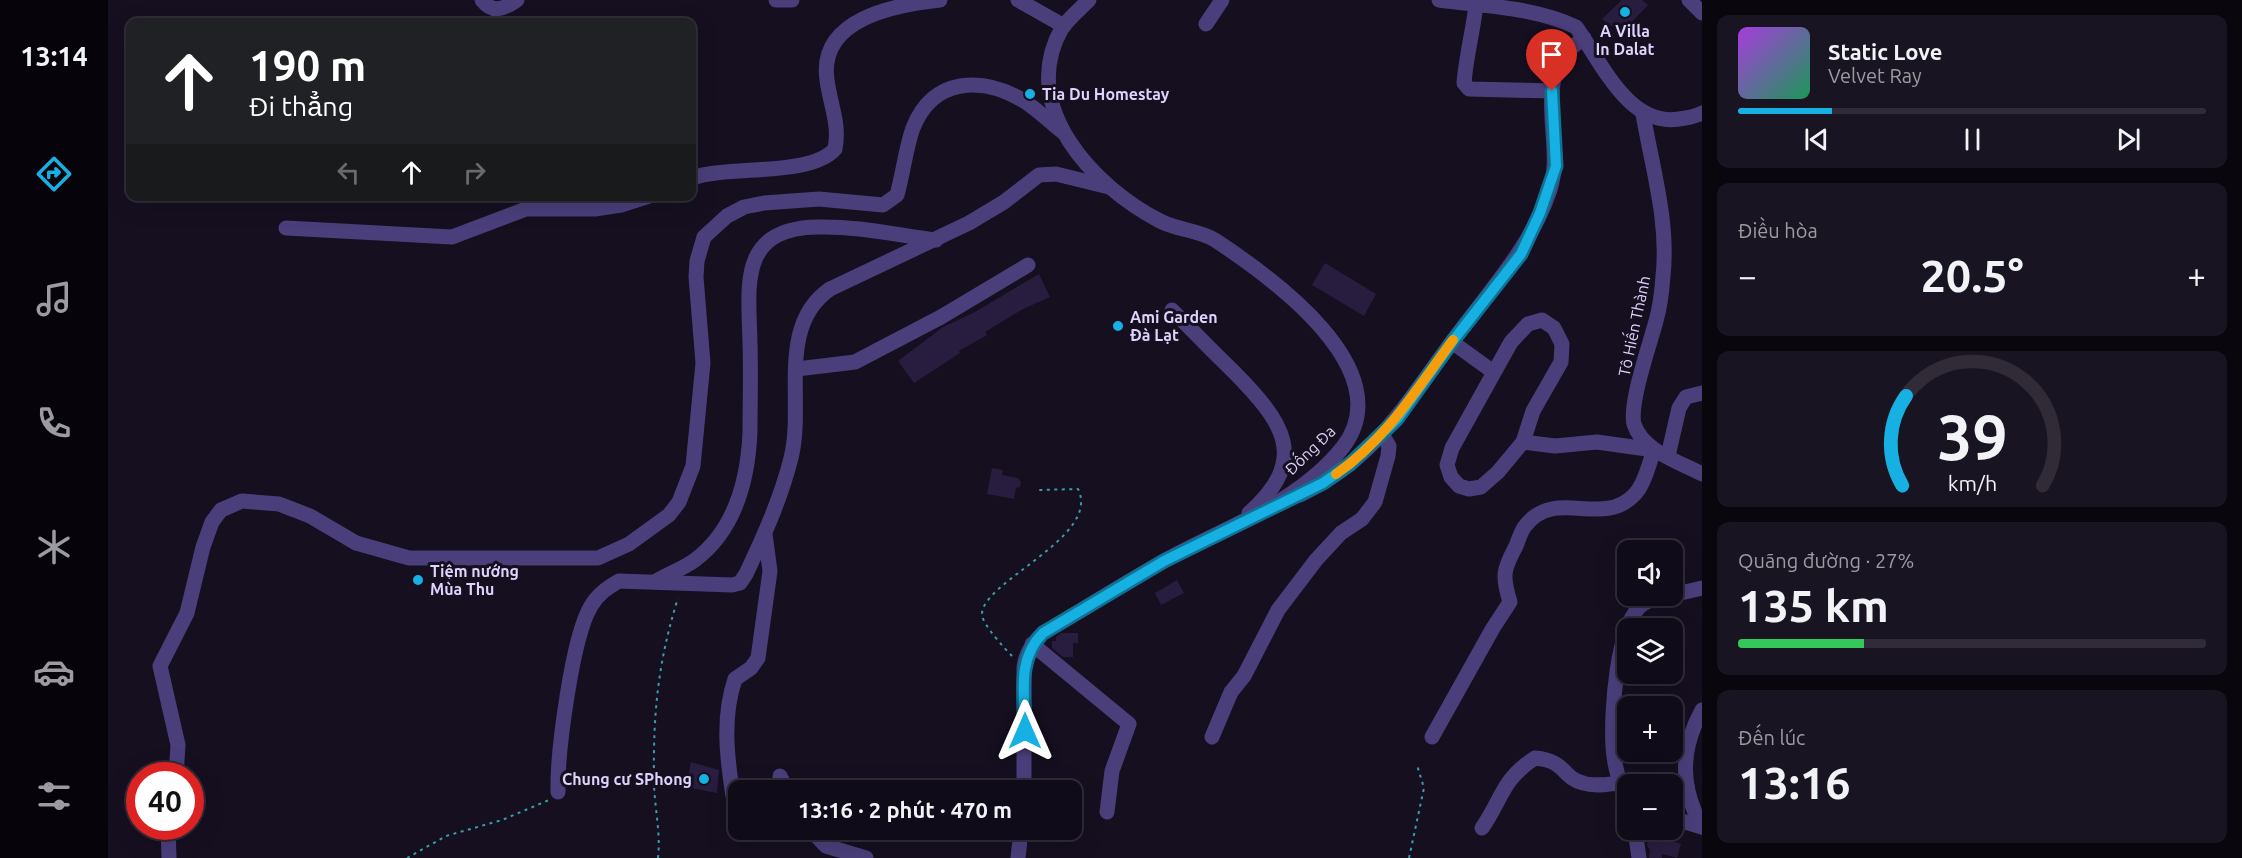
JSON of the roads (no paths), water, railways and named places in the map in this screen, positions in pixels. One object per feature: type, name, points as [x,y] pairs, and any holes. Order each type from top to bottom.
[{"type":"street","points":[[482,0],[491,9],[507,8],[517,0]]},
{"type":"street","points":[[776,0],[792,0]]},
{"type":"street","points":[[696,177],[713,172],[784,167],[828,155],[835,149],[837,134],[826,70],[837,37],[859,20],[901,7],[940,0]]},
{"type":"street","points":[[1018,0],[1064,26]]},
{"type":"street","name":"Đống Đa","points":[[1032,644],[1043,633],[1164,561],[1272,507],[1329,461],[1342,448],[1356,426],[1358,400],[1352,372],[1319,326],[1299,304],[1212,239],[1161,222],[1108,187],[1068,142],[1048,93],[1049,65],[1064,26],[1089,0]]},
{"type":"street","points":[[1206,24],[1222,0]]},
{"type":"street","points":[[1439,0],[1551,18],[1576,27],[1618,88],[1643,114],[1672,120],[1702,113]]},
{"type":"street","points":[[1689,0],[1702,13]]},
{"type":"street","points":[[1476,5],[1464,83],[1469,88],[1552,91]]},
{"type":"street","points":[[1272,507],[1303,494],[1341,471],[1383,434],[1397,419],[1452,342],[1521,254],[1547,198],[1556,166],[1552,91],[1558,68],[1566,53],[1584,38]]},
{"type":"street","points":[[177,762],[178,745],[160,666],[187,613],[203,548],[212,522],[221,510],[242,501],[279,504],[310,516],[363,546],[409,558],[598,558],[629,544],[669,515],[679,502],[693,466],[703,363],[697,261],[704,237],[714,225],[744,207],[764,203],[819,199],[871,205],[891,201],[897,195],[917,120],[935,96],[952,86],[979,85],[1024,101],[1064,133]]},
{"type":"street","name":"Tô Hiến Thành","points":[[1643,114],[1659,196],[1665,251],[1659,308],[1640,382],[1634,422],[1638,432],[1661,453],[1702,474]]},
{"type":"street","points":[[558,792],[558,764],[576,650],[585,619],[596,599],[604,590],[619,581],[740,583],[765,534],[785,482],[792,455],[799,334],[810,306],[830,289],[936,240],[1004,202],[1039,176],[1056,174],[1108,187]]},
{"type":"street","points":[[286,228],[357,230],[442,237],[463,234],[526,209],[595,209],[633,201]]},
{"type":"street","points":[[655,582],[693,561],[710,547],[722,533],[740,490],[749,453],[750,432],[748,279],[759,249],[781,234],[815,226],[876,229],[936,240]]},
{"type":"street","points":[[797,369],[855,362],[941,317],[1028,265]]},
{"type":"street","points":[[1172,310],[1265,404],[1282,436],[1285,454],[1275,486],[1268,496],[1236,525]]},
{"type":"street","points":[[1542,320],[1554,328],[1562,344],[1561,362],[1533,411],[1523,442],[1498,472],[1481,487],[1469,489],[1459,486],[1450,477],[1447,465],[1452,448],[1492,371],[1511,342],[1528,324],[1542,320]]},
{"type":"street","points":[[1452,342],[1492,371]]},
{"type":"street","points":[[1432,737],[1510,602],[1504,582],[1504,566],[1525,525],[1540,512],[1557,506],[1599,510],[1616,507],[1633,496],[1661,453],[1678,408],[1686,397],[1702,393]]},
{"type":"street","points":[[1212,737],[1232,692],[1244,676],[1278,610],[1341,533],[1362,519],[1375,502],[1388,456],[1389,446],[1383,434]]},
{"type":"street","points":[[1523,442],[1555,446],[1597,442],[1661,453]]},
{"type":"street","points":[[730,780],[727,714],[735,679],[751,668],[758,658],[770,571],[765,534]]},
{"type":"street","points":[[1683,592],[1702,588]]},
{"type":"street","points":[[1619,774],[1613,736],[1617,676],[1624,636],[1633,615],[1640,606]]},
{"type":"street","points":[[1024,780],[1025,663],[1032,644],[1129,724],[1112,771],[1107,812]]},
{"type":"street","points":[[1702,710],[1686,747],[1683,768],[1688,797],[1702,827]]},
{"type":"street","points":[[1482,828],[1493,813],[1510,776],[1535,758],[1551,759],[1581,783],[1595,786],[1617,783]]},
{"type":"street","points":[[780,776],[782,780]]},
{"type":"street","points":[[1683,821],[1702,827]]},
{"type":"street","points":[[169,840],[170,858]]},
{"type":"street","points":[[821,840],[826,846],[866,858]]},
{"type":"street","points":[[1018,858],[1020,840]]},
{"type":"street","points":[[1636,840],[1639,858]]},
{"type":"place","name":"A Villa In Dalat","points":[[1625,12]]},
{"type":"place","name":"Tia Du Homestay","points":[[1030,94]]},
{"type":"place","name":"Ami Garden Đà Lạt","points":[[1118,326]]},
{"type":"place","name":"Tiệm nướng Mùa Thu","points":[[418,580]]},
{"type":"place","name":"Chung cư SPhong","points":[[704,779]]}]
